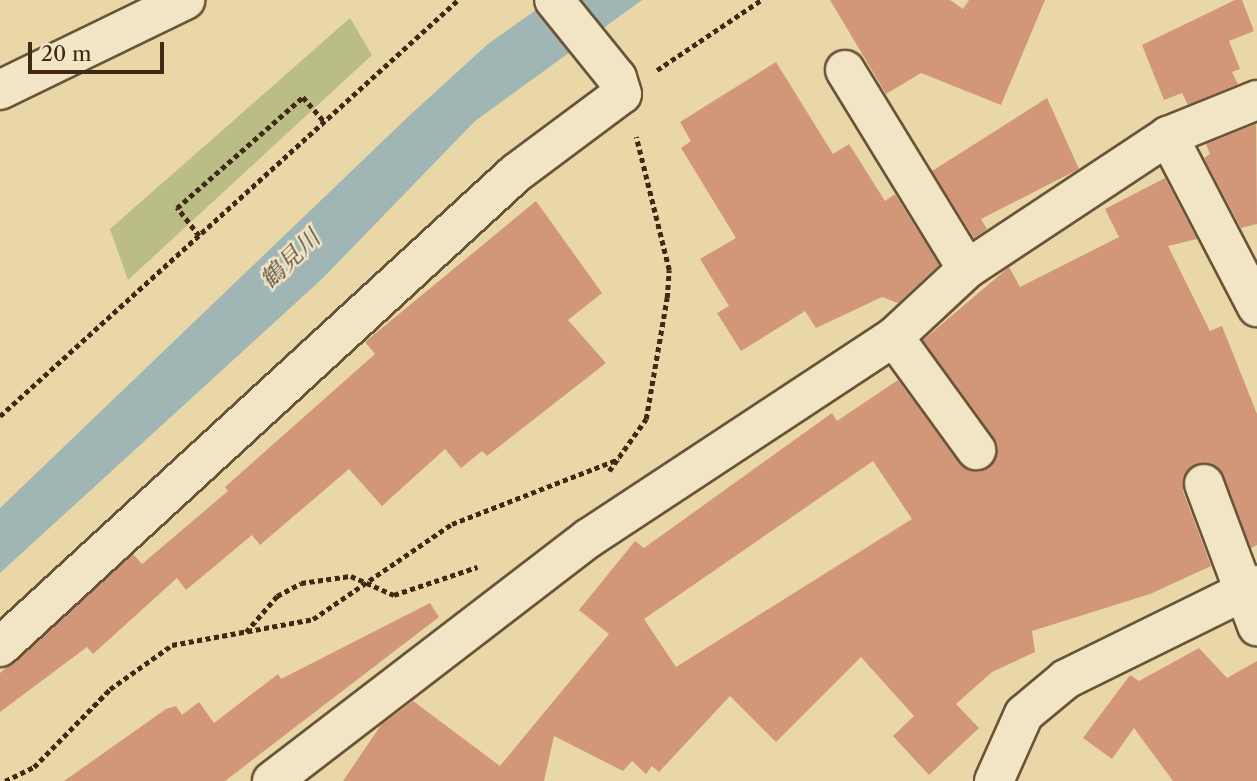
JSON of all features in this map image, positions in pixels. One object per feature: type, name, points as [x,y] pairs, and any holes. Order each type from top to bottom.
[{"type":"street","points":[[0,90],[185,0]]},
{"type":"street","points":[[0,648],[516,173],[619,86],[554,0]]},
{"type":"street","points":[[845,70],[967,269]]},
{"type":"street","points":[[299,775],[589,538],[894,337],[967,269],[1168,136],[1257,100]]},
{"type":"street","points":[[1168,136],[1257,307]]},
{"type":"street","points":[[894,337],[976,450]]},
{"type":"street","points":[[1204,484],[1248,589],[1257,626]]},
{"type":"street","points":[[994,781],[1024,714],[1066,679],[1248,589]]},
{"type":"path","points":[[0,416],[458,0]]},
{"type":"path","points":[[603,478],[646,419],[669,270],[619,86],[761,0]]},
{"type":"path","points":[[199,236],[177,208],[303,97],[324,121]]},
{"type":"path","points":[[5,781],[34,767],[145,660],[172,645],[313,619],[372,583],[452,524],[620,458]]},
{"type":"path","points":[[246,632],[277,596],[301,583],[351,576],[394,594],[492,563]]},
{"type":"green space","points":[[350,18],[372,55],[128,280],[110,229]]},
{"type":"water","name":"鶴見川","points":[[550,0],[642,0],[475,121],[322,279],[0,573],[0,508],[411,114],[488,44]]},
{"type":"building","points":[[830,0],[950,0],[963,9],[969,0],[1045,0],[1001,105],[921,73],[886,94]]},
{"type":"building","points":[[1235,0],[1242,0],[1254,31],[1229,41],[1240,69],[1232,72],[1238,84],[1188,105],[1182,93],[1164,100],[1142,45]]},
{"type":"building","points":[[776,62],[833,154],[849,144],[885,201],[895,194],[939,265],[898,303],[882,297],[816,328],[805,311],[741,351],[717,313],[729,306],[700,259],[736,238],[681,148],[691,141],[680,122]]},
{"type":"building","points":[[1047,98],[1079,169],[981,219],[987,229],[974,238],[932,171]]},
{"type":"building","points":[[1256,124],[1257,224],[1241,228],[1204,158],[1210,154],[1206,144]]},
{"type":"building","points":[[1165,178],[1197,239],[1168,246],[1210,331],[1222,326],[1257,414],[1257,545],[1251,548],[1218,468],[1196,464],[1187,471],[1183,491],[1211,566],[1150,594],[1032,631],[1035,652],[992,672],[956,704],[979,728],[929,775],[893,736],[914,716],[861,657],[776,742],[730,696],[659,772],[652,766],[646,774],[632,761],[623,771],[554,736],[544,781],[343,781],[381,725],[413,701],[500,766],[609,634],[579,610],[635,541],[644,548],[832,413],[837,421],[898,380],[959,463],[978,472],[989,467],[998,448],[994,438],[923,340],[1009,267],[1020,287],[1119,237],[1105,209]],"holes":[[[873,461],[912,519],[676,667],[644,619]]]},
{"type":"building","points":[[536,201],[602,293],[568,320],[606,363],[487,456],[482,451],[461,468],[445,449],[382,506],[349,469],[260,545],[252,535],[186,590],[177,578],[93,654],[87,647],[0,712],[0,673],[133,554],[142,564],[228,491],[225,487],[375,354],[365,342]]},
{"type":"building","points":[[430,603],[439,617],[225,781],[64,781],[166,709],[176,706],[182,715],[199,702],[214,723],[278,674],[281,679]]},
{"type":"building","points":[[1199,648],[1227,678],[1257,661],[1257,781],[1173,781],[1134,728],[1112,759],[1083,738],[1130,675],[1139,681]]}]
